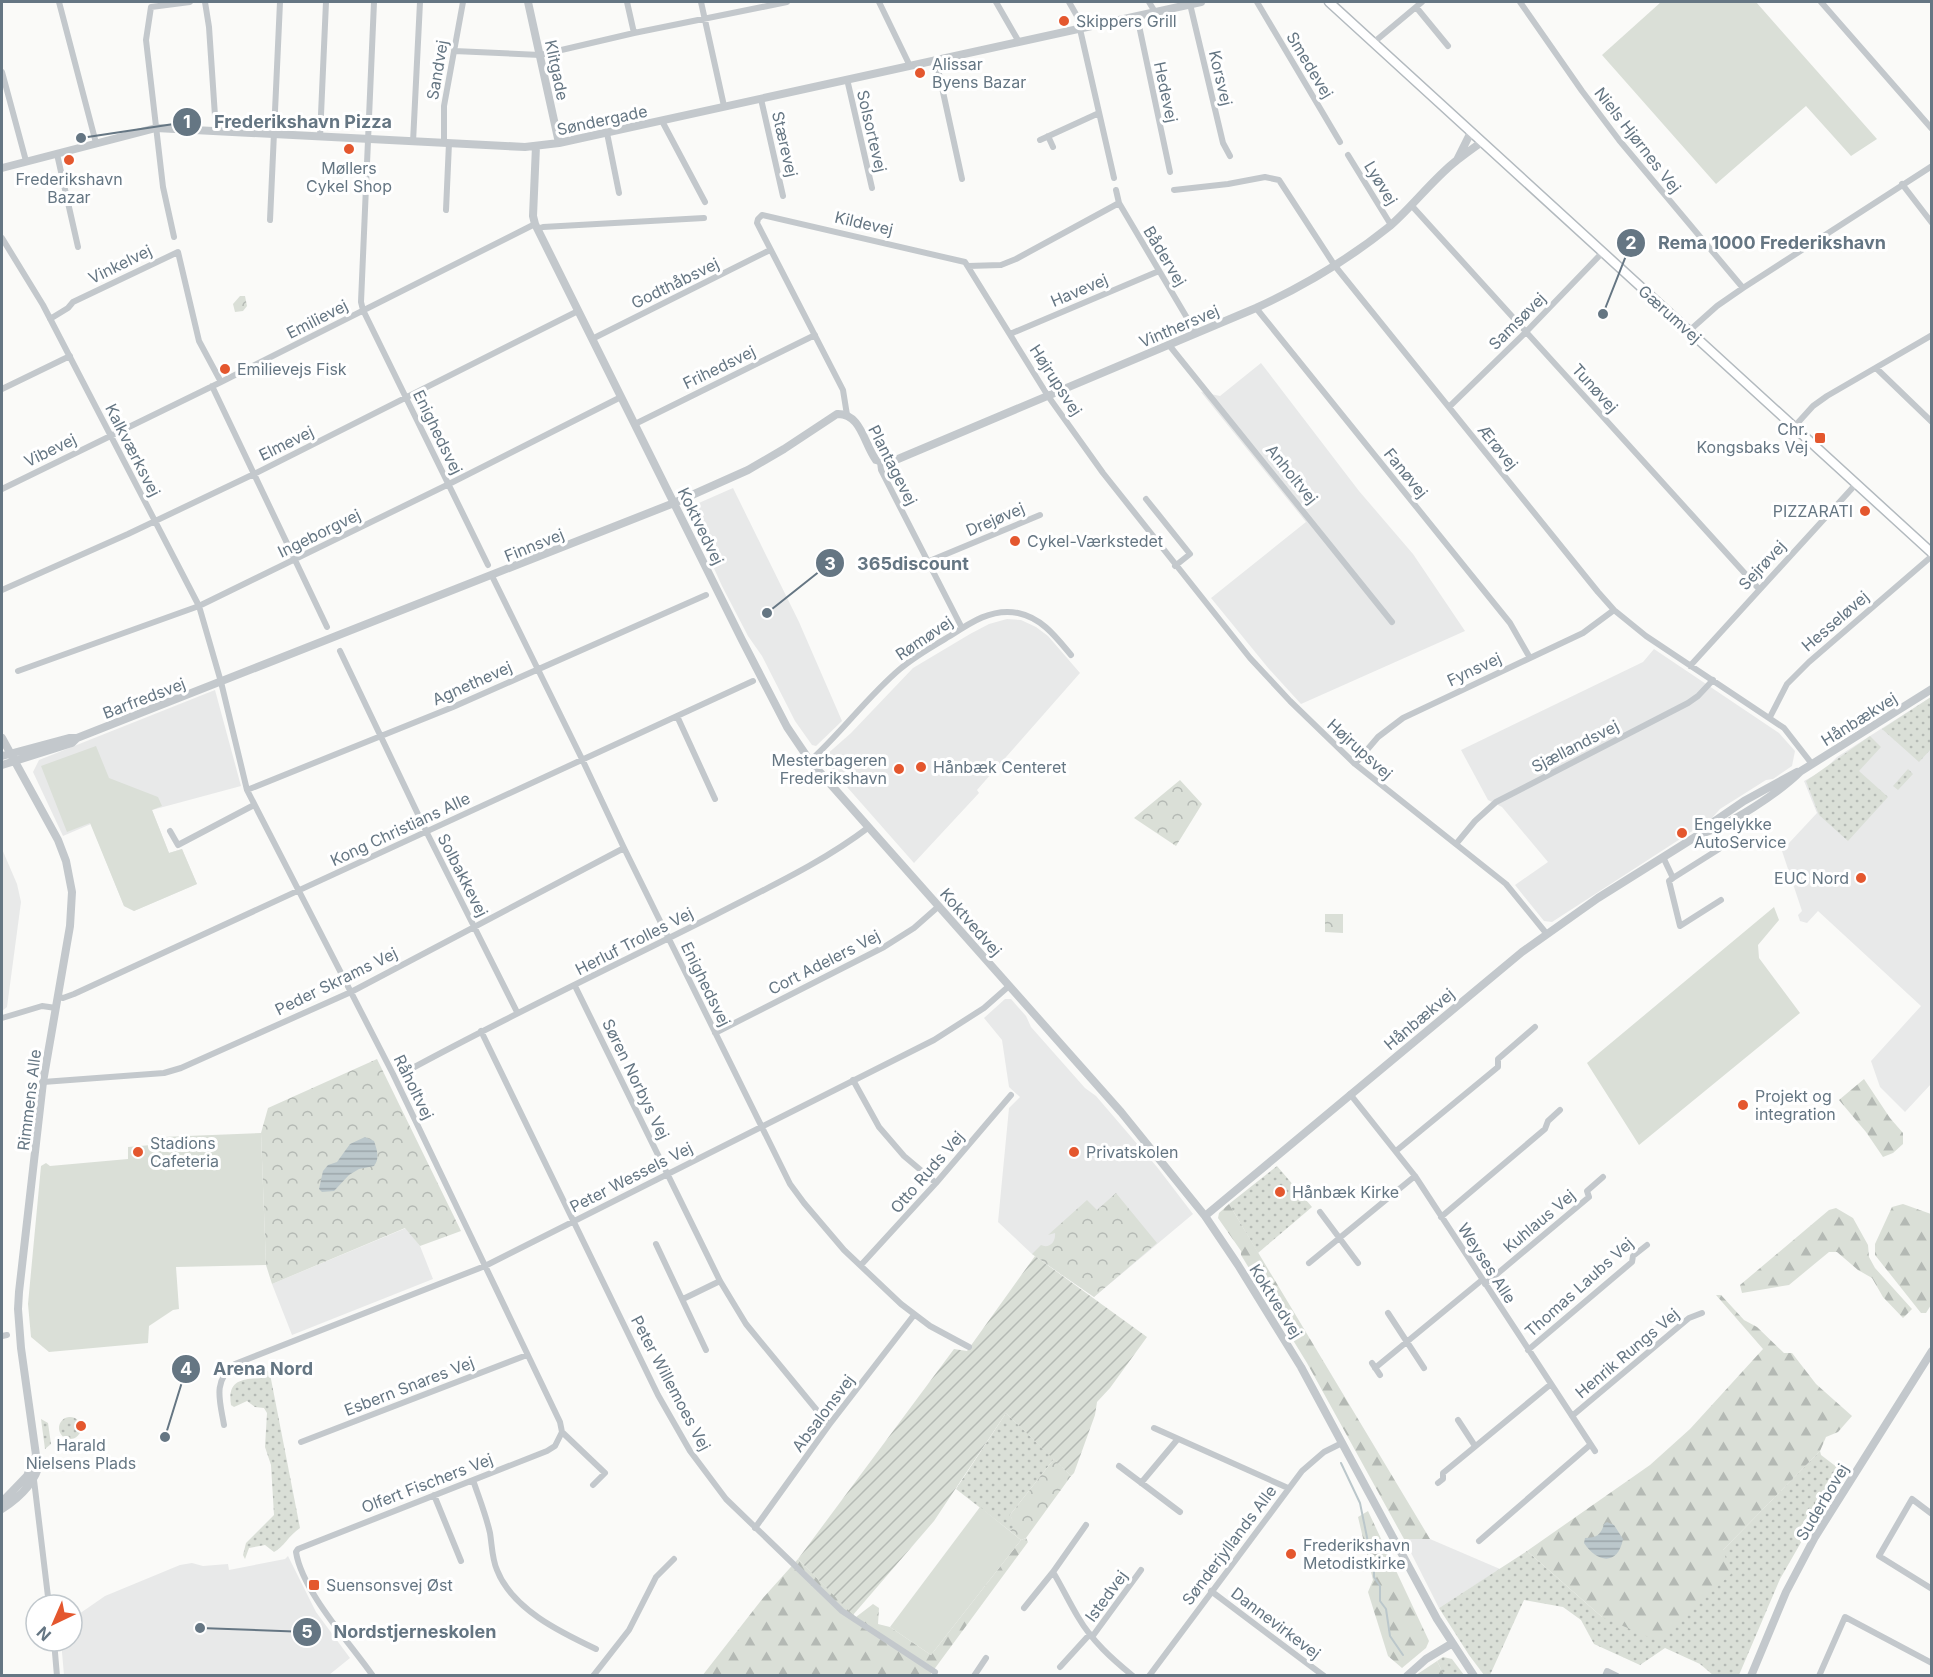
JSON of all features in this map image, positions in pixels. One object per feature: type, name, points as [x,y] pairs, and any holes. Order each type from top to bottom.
[{"type":"main road","name":"Gærumvej","points":[[1329,2],[1932,554]]},
{"type":"street","points":[[59,2],[96,143]]},
{"type":"street","points":[[174,237],[163,187],[146,40],[151,7],[190,2]]},
{"type":"street","points":[[205,2],[209,27],[216,131]]},
{"type":"street","points":[[270,220],[280,2]]},
{"type":"street","points":[[320,137],[326,2]]},
{"type":"street","points":[[363,310],[361,302],[374,2]]},
{"type":"street","points":[[413,141],[420,2]]},
{"type":"street","name":"Sandvej","points":[[446,210],[444,106],[463,2]]},
{"type":"street","name":"Klitgade","points":[[528,2],[559,143]]},
{"type":"street","points":[[627,2],[634,33]]},
{"type":"street","points":[[701,2],[724,106]]},
{"type":"street","points":[[454,51],[540,56],[634,33],[787,2]]},
{"type":"street","points":[[879,2],[910,66]]},
{"type":"street","points":[[996,2],[1019,42]]},
{"type":"street","points":[[1069,2],[1077,16],[1114,178]]},
{"type":"street","points":[[1149,2],[1155,12]]},
{"type":"street","name":"Søndergade","points":[[2,168],[156,128],[446,143],[536,146],[559,143],[1201,2]]},
{"type":"street","name":"Smedevej","points":[[1257,2],[1340,142]]},
{"type":"street","points":[[1373,43],[1422,2]]},
{"type":"street","name":"Niels Hjørnes Vej","points":[[1520,2],[1619,140],[1743,288]]},
{"type":"street","points":[[1821,2],[1932,129]]},
{"type":"street","name":"Korsvej","points":[[1191,4],[1223,143],[1230,156]]},
{"type":"street","points":[[1416,8],[1448,46]]},
{"type":"street","name":"Hedevej","points":[[1137,16],[1170,172]]},
{"type":"street","points":[[936,60],[962,179]]},
{"type":"street","points":[[2,72],[26,162]]},
{"type":"street","name":"Solsortevej","points":[[847,79],[872,188]]},
{"type":"street","name":"Stærevej","points":[[761,99],[783,196]]},
{"type":"street","points":[[1040,140],[1099,113]]},
{"type":"street","points":[[662,121],[705,202]]},
{"type":"street","name":"Vinthersvej","points":[[1457,160],[1472,132]]},
{"type":"street","points":[[607,133],[619,193]]},
{"type":"street","points":[[1048,136],[1053,147]]},
{"type":"street","name":"Vinthersvej","points":[[880,462],[886,463],[898,459],[1292,291],[1335,266],[1390,225],[1457,160],[1482,142]]},
{"type":"street","name":"Koktvedvej","points":[[536,146],[533,216],[536,227],[787,727],[810,761],[1141,1136],[1204,1216],[1233,1257],[1296,1358],[1451,1644],[1474,1676]]},
{"type":"street","points":[[57,154],[78,247]]},
{"type":"street","name":"Lyøvej","points":[[1348,155],[1390,225]]},
{"type":"street","points":[[1689,331],[1717,306],[1743,288],[1932,166]]},
{"type":"street","name":"Ærøvej","points":[[1174,190],[1264,177],[1279,180],[1335,266],[1614,610],[1646,636],[1770,717],[1794,739],[1812,764]]},
{"type":"street","points":[[1902,184],[1932,223]]},
{"type":"street","name":"Bådervej","points":[[1116,190],[1119,203],[1196,333]]},
{"type":"street","name":"Kildevej","points":[[758,219],[762,215],[767,215],[967,264],[1001,265],[1119,203]]},
{"type":"street","name":"Tunøvej","points":[[1412,206],[1759,589]]},
{"type":"street","points":[[536,227],[704,219]]},
{"type":"street","name":"Plantagevej","points":[[758,219],[757,224],[843,390],[847,415],[856,422],[871,453],[880,462],[880,470],[962,628]]},
{"type":"street","name":"Emilievej","points":[[111,436],[363,310],[536,227]]},
{"type":"street","name":"Kalkværksvej","points":[[2,238],[70,356],[199,606],[221,682]]},
{"type":"street","name":"Godthåbsvej","points":[[592,339],[770,250]]},
{"type":"street","points":[[2,256],[9,251]]},
{"type":"street","name":"Vinkelvej","points":[[50,319],[68,308],[73,302],[178,252],[199,341],[221,382]]},
{"type":"street","name":"Samsøvej","points":[[1449,408],[1602,253]]},
{"type":"street","name":"Højrupsvej","points":[[967,264],[1048,396],[1103,473],[1175,566],[1275,687],[1355,764],[1506,885],[1546,933]]},
{"type":"street","name":"Havevej","points":[[1010,334],[1159,271]]},
{"type":"street","name":"Fanøvej","points":[[1256,308],[1510,623],[1530,658]]},
{"type":"street","name":"Enighedsvej","points":[[363,310],[488,565]]},
{"type":"street","name":"Elmevej","points":[[2,590],[254,474],[578,311]]},
{"type":"street","name":"Frihedsvej","points":[[635,424],[815,335]]},
{"type":"street","points":[[1794,427],[1813,406],[1932,335]]},
{"type":"street","name":"Anholtvej","points":[[1169,345],[1392,622]]},
{"type":"street","points":[[2,389],[70,356]]},
{"type":"street","points":[[1876,368],[1932,422]]},
{"type":"street","points":[[212,386],[327,627]]},
{"type":"street","name":"Ingeborgvej","points":[[18,671],[199,606],[621,397]]},
{"type":"street","name":"Finnsvej","points":[[221,682],[674,503],[748,470],[837,414],[847,415]]},
{"type":"street","name":"Vibevej","points":[[2,489],[111,436]]},
{"type":"street","name":"Sejrøvej","points":[[1690,666],[1856,484]]},
{"type":"street","points":[[1146,499],[1190,554],[1175,566]]},
{"type":"street","name":"Drejøvej","points":[[927,562],[1040,514]]},
{"type":"street","name":"Hesseløvej","points":[[1770,717],[1787,684],[1932,554]]},
{"type":"street","name":"Enighedsvej","points":[[492,576],[790,1184],[844,1250],[914,1315],[969,1347]]},
{"type":"street","name":"Agnethevej","points":[[247,790],[381,737],[706,595]]},
{"type":"street","name":"Fynsvej","points":[[1355,764],[1378,737],[1403,718],[1583,633],[1614,610]]},
{"type":"street","name":"Rømøvej","points":[[810,761],[901,668],[962,628],[991,614],[1017,613],[1040,622],[1050,630],[1071,655]]},
{"type":"street","name":"Solbakkevej","points":[[340,651],[426,831],[517,1012]]},
{"type":"street","name":"Sjællandsvej","points":[[1456,843],[1496,802],[1688,703],[1713,680]]},
{"type":"street","name":"Kong Christians Alle","points":[[58,997],[63,998],[74,994],[753,681]]},
{"type":"street","name":"Barfredsvej","points":[[2,765],[13,758],[69,738],[77,738],[221,682]]},
{"type":"street","name":"Råholtvej","points":[[221,682],[247,790],[254,806],[398,1084],[560,1422],[562,1432],[605,1473],[593,1485]]},
{"type":"street","name":"Hånbækvej","points":[[1204,1216],[1546,933],[1700,834],[1748,810],[1791,781],[1801,771],[1932,689]]},
{"type":"street","points":[[677,716],[715,799]]},
{"type":"street","name":"Rimmens Alle","points":[[2,738],[58,840],[70,879],[72,904],[43,1082],[18,1309],[36,1455],[31,1478]]},
{"type":"street","name":"Barfredsvej","points":[[2,756],[13,758]]},
{"type":"street","points":[[170,831],[178,845],[254,806]]},
{"type":"street","name":"Herluf Trolles Vej","points":[[407,1071],[517,1012],[575,986],[822,859],[869,828]]},
{"type":"street","name":"Peder Skrams Vej","points":[[43,1082],[164,1073],[181,1068],[351,992],[624,848]]},
{"type":"street","points":[[1719,849],[1669,881],[1680,926],[1721,900]]},
{"type":"street","points":[[1663,858],[1673,878]]},
{"type":"street","name":"Cort Adelers Vej","points":[[715,1033],[884,947],[914,928],[939,906]]},
{"type":"street","name":"Søren Norbys Vej","points":[[575,986],[720,1281],[747,1324],[829,1425]]},
{"type":"street","name":"Peter Wessels Vej","points":[[224,1425],[218,1385],[231,1367],[248,1358],[485,1266],[953,1029],[984,1008],[1009,986]]},
{"type":"street","points":[[2,1018],[42,1006],[56,1008]]},
{"type":"street","points":[[1396,1151],[1498,1067],[1498,1059],[1535,1027]]},
{"type":"street","name":"Peter Willemoes Vej","points":[[480,1031],[676,1430],[705,1474],[726,1499],[842,1611],[935,1672]]},
{"type":"street","points":[[853,1080],[879,1127],[904,1155],[936,1183]]},
{"type":"street","name":"Weyses Alle","points":[[1350,1094],[1415,1176],[1595,1451]]},
{"type":"street","name":"Otto Ruds Vej","points":[[861,1265],[936,1183],[1011,1095]]},
{"type":"street","points":[[1441,1217],[1545,1129],[1548,1120],[1560,1110]]},
{"type":"street","points":[[1309,1263],[1415,1176]]},
{"type":"street","name":"Kuhlaus Vej","points":[[1484,1282],[1589,1197],[1587,1191],[1603,1177]]},
{"type":"street","points":[[1320,1212],[1358,1263]]},
{"type":"street","points":[[656,1244],[706,1350]]},
{"type":"street","name":"Thomas Laubs Vej","points":[[1528,1350],[1632,1262],[1633,1256],[1647,1245]]},
{"type":"street","points":[[683,1299],[720,1281]]},
{"type":"street","points":[[1380,1375],[1374,1365],[1484,1282]]},
{"type":"street","points":[[1388,1313],[1424,1368]]},
{"type":"street","name":"Henrik Rungs Vej","points":[[1572,1416],[1689,1318],[1702,1313]]},
{"type":"street","name":"Absalonsvej","points":[[755,1528],[829,1425],[914,1315]]},
{"type":"street","name":"Suderbovej","points":[[1751,1676],[1786,1592],[1815,1538],[1932,1351]]},
{"type":"street","name":"Esbern Snares Vej","points":[[301,1442],[527,1355]]},
{"type":"street","points":[[1438,1483],[1443,1479],[1443,1473],[1551,1384]]},
{"type":"street","points":[[1458,1420],[1475,1446]]},
{"type":"street","points":[[1154,1428],[1288,1488]]},
{"type":"street","name":"Olfert Fischers Vej","points":[[373,1676],[321,1604],[296,1552],[311,1542],[547,1451],[555,1446],[562,1432]]},
{"type":"street","points":[[1141,1483],[1177,1440]]},
{"type":"street","name":"Sønderjyllands Alle","points":[[1149,1676],[1288,1488],[1312,1461],[1342,1443]]},
{"type":"street","points":[[1479,1540],[1590,1444]]},
{"type":"street","points":[[1119,1466],[1180,1512]]},
{"type":"street","points":[[2,1502],[31,1478]]},
{"type":"street","points":[[2,1509],[16,1497],[31,1478]]},
{"type":"street","points":[[31,1478],[47,1593]]},
{"type":"street","points":[[473,1480],[487,1520],[495,1567],[506,1587],[526,1609],[596,1649]]},
{"type":"street","points":[[434,1495],[460,1561]]},
{"type":"street","points":[[1932,1514],[1912,1499],[1879,1556],[1932,1589]]},
{"type":"street","points":[[1024,1608],[1086,1525]]},
{"type":"street","points":[[593,1676],[629,1630],[656,1577],[674,1559]]},
{"type":"street","name":"Istedvej","points":[[1060,1667],[1091,1636],[1141,1570]]},
{"type":"street","name":"Istedvej","points":[[1053,1572],[1091,1636],[1106,1653],[1133,1676]]},
{"type":"street","name":"Dannevirkevej","points":[[1211,1591],[1324,1676]]},
{"type":"street","points":[[1819,1676],[1845,1617],[1932,1663]]},
{"type":"street","points":[[1407,1676],[1426,1659],[1451,1644]]},
{"type":"street","points":[[55,1653],[57,1676]]},
{"type":"street","points":[[974,1676],[986,1658]]},
{"type":"street","points":[[1605,1676],[1607,1671],[1617,1676]]},
{"type":"shaded area","points":[[1261,363],[1359,491],[1413,554],[1465,631],[1301,704],[1211,598],[1306,522],[1201,392],[1220,396]]},
{"type":"shaded area","points":[[733,488],[799,622],[842,721],[816,746],[812,745],[795,721],[762,656],[748,636],[722,586],[689,513],[692,506]]},
{"type":"shaded area","points":[[1007,619],[1021,620],[1036,627],[1048,636],[1080,673],[977,790],[979,793],[914,863],[825,762],[825,756],[851,733],[913,668],[989,624]]},
{"type":"shaded area","points":[[1654,649],[1779,733],[1795,751],[1792,766],[1720,809],[1711,819],[1552,922],[1544,921],[1515,885],[1548,862],[1502,807],[1488,800],[1461,750],[1643,662]]},
{"type":"shaded area","points":[[215,690],[241,786],[152,810],[169,853],[182,849],[197,884],[134,911],[124,906],[91,824],[63,836],[33,772],[39,760]]},
{"type":"shaded area","name":"EUC Nord","points":[[1931,697],[1931,1084],[1905,1112],[1880,1087],[1871,1061],[1921,1006],[1818,911],[1807,923],[1800,921],[1798,915],[1802,911],[1780,845],[1789,843],[1817,813],[1804,781],[1824,770],[1837,757]]},
{"type":"shaded area","points":[[2,849],[17,884],[21,902],[7,1007],[2,1011]]},
{"type":"shaded area","name":"Privatskolen","points":[[1005,999],[1011,999],[1026,1016],[1031,1027],[1085,1088],[1096,1096],[1157,1167],[1193,1214],[1094,1297],[1032,1254],[998,1222],[1009,1108],[1020,1097],[1009,1087],[1002,1040],[984,1018]]},
{"type":"shaded area","points":[[365,1137],[374,1141],[375,1144],[377,1157],[374,1166],[359,1169],[349,1175],[334,1191],[322,1192],[319,1189],[323,1171],[328,1165],[337,1162],[350,1144]]},
{"type":"shaded area","points":[[406,1228],[420,1246],[433,1279],[292,1335],[272,1284]]},
{"type":"shaded area","points":[[1607,1522],[1614,1525],[1623,1539],[1617,1554],[1606,1559],[1595,1555],[1584,1543],[1585,1538],[1600,1533]]},
{"type":"shaded area","points":[[1404,1539],[1430,1539],[1500,1569],[1439,1608]]},
{"type":"shaded area","points":[[288,1556],[316,1612],[350,1658],[329,1675],[64,1675],[62,1653],[84,1653],[84,1611],[105,1596],[180,1565],[228,1564],[229,1570],[285,1559]]},
{"type":"green space","points":[[1661,2],[1756,2],[1877,139],[1851,156],[1806,106],[1716,184],[1602,55]]},
{"type":"green space","points":[[240,296],[245,296],[247,306],[243,311],[235,312],[233,304]]},
{"type":"green space","points":[[1931,697],[1931,749],[1919,762],[1882,729]]},
{"type":"green space","points":[[1870,736],[1881,747],[1859,771],[1888,797],[1848,841],[1819,815],[1806,781]]},
{"type":"green space","points":[[96,746],[109,778],[158,797],[162,806],[152,810],[169,853],[182,849],[197,884],[134,911],[124,906],[90,823],[67,832],[41,766]]},
{"type":"green space","points":[[1908,769],[1913,774],[1898,790],[1893,786]]},
{"type":"green space","points":[[1180,780],[1202,804],[1176,846],[1134,818]]},
{"type":"green space","points":[[1774,907],[1779,920],[1758,945],[1759,958],[1800,1013],[1639,1145],[1587,1063]]},
{"type":"green space","points":[[1325,914],[1343,914],[1343,933],[1325,932]]},
{"type":"green space","points":[[377,1059],[461,1231],[420,1246],[405,1228],[272,1284],[266,1265],[261,1133],[268,1108]]},
{"type":"green space","points":[[1864,1079],[1903,1133],[1903,1144],[1893,1153],[1883,1157],[1866,1132],[1839,1100]]},
{"type":"green space","points":[[261,1133],[266,1265],[176,1267],[179,1309],[173,1310],[149,1326],[148,1343],[49,1352],[31,1337],[28,1304],[41,1166],[46,1163],[50,1166],[128,1159],[128,1147],[163,1144],[162,1137]]},
{"type":"green space","points":[[1277,1166],[1312,1207],[1258,1253],[1229,1204]]},
{"type":"green space","points":[[1116,1193],[1157,1243],[1094,1297],[1032,1254],[1041,1245],[1051,1244],[1055,1233],[1048,1235],[1087,1200],[1097,1210]]},
{"type":"green space","points":[[1229,1204],[1430,1539],[1404,1539],[1307,1363],[1241,1255],[1241,1251],[1218,1218],[1219,1213]]},
{"type":"green space","points":[[1903,1204],[1931,1214],[1931,1305],[1926,1313],[1921,1313],[1875,1255],[1875,1244],[1892,1207]]},
{"type":"green space","points":[[1836,1208],[1853,1218],[1868,1245],[1869,1257],[1875,1268],[1912,1309],[1903,1318],[1883,1297],[1872,1278],[1858,1270],[1837,1252],[1829,1252],[1789,1285],[1742,1293],[1740,1285],[1829,1210]]},
{"type":"green space","points":[[1035,1256],[1147,1337],[1097,1402],[1095,1415],[1071,1476],[1006,1413],[934,1521],[853,1615],[798,1559],[954,1349],[967,1351]]},
{"type":"green space","points":[[1716,1295],[1721,1295],[1744,1320],[1757,1327],[1784,1353],[1792,1353],[1816,1384],[1852,1416],[1838,1432],[1826,1437],[1820,1451],[1723,1550],[1731,1574],[1658,1641],[1602,1617],[1527,1551],[1650,1465],[1690,1429],[1763,1349]]},
{"type":"green space","points":[[267,1371],[270,1374],[300,1528],[274,1552],[265,1545],[249,1548],[245,1559],[243,1555],[246,1543],[274,1515],[271,1465],[265,1447],[267,1413],[264,1408],[255,1407],[247,1401],[234,1407],[231,1405],[230,1397],[231,1390],[238,1382],[262,1378]]},
{"type":"green space","points":[[1006,1413],[1054,1459],[1010,1515],[1016,1526],[1010,1531],[956,1489]]},
{"type":"green space","points":[[70,1417],[80,1424],[81,1428],[74,1438],[70,1439],[60,1432],[59,1428],[66,1418]]},
{"type":"green space","points":[[41,1419],[48,1423],[51,1444],[45,1449]]},
{"type":"green space","points":[[1820,1451],[1821,1455],[1842,1471],[1780,1579],[1739,1675],[1713,1675],[1700,1664],[1665,1648],[1640,1665],[1594,1644],[1581,1620],[1563,1607],[1524,1600],[1490,1675],[1484,1675],[1439,1608],[1527,1551],[1602,1617],[1723,1550]]},
{"type":"green space","points":[[1054,1459],[1071,1476],[1026,1538],[1021,1540],[1010,1531],[1015,1526],[1010,1515]]},
{"type":"green space","points":[[980,1507],[1021,1540],[931,1655],[890,1627]]},
{"type":"green space","points":[[1368,1511],[1429,1641],[1426,1648],[1402,1668],[1388,1656],[1368,1592],[1373,1580],[1358,1517]]},
{"type":"green space","points":[[1026,1538],[1028,1542],[930,1675],[702,1676],[763,1598],[798,1559],[856,1617],[873,1604],[879,1608],[878,1624],[890,1627],[931,1655],[1021,1540]]},
{"type":"green space","points":[[1443,1657],[1452,1659],[1464,1675],[1444,1675],[1437,1661]]},
{"type":"green space","points":[[1437,1661],[1444,1675],[1416,1675]]},
{"type":"waterway","points":[[1341,1463],[1360,1503],[1370,1552],[1370,1563],[1374,1568],[1374,1577],[1380,1586],[1380,1601],[1386,1609],[1390,1636],[1403,1655]]},
{"type":"place","name":"Skippers Grill","points":[[1064,21]]},
{"type":"place","name":"Alissar Byens Bazar","points":[[920,73]]},
{"type":"place","name":"Frederikshavn Pizza","points":[[81,138]]},
{"type":"place","name":"Møllers Cykel Shop","points":[[349,149]]},
{"type":"place","name":"Frederikshavn Bazar","points":[[69,160]]},
{"type":"place","name":"Rema 1000 Frederikshavn","points":[[1603,314]]},
{"type":"place","name":"Emilievejs Fisk","points":[[225,369]]},
{"type":"place","name":"Chr. Kongsbaks Vej","points":[[1820,438]]},
{"type":"place","name":"PIZZARATI","points":[[1865,511]]},
{"type":"place","name":"Cykel-Værkstedet","points":[[1015,541]]},
{"type":"place","name":"365discount","points":[[767,613]]},
{"type":"place","name":"Hånbæk Centeret","points":[[921,767]]},
{"type":"place","name":"Mesterbageren Frederikshavn","points":[[899,769]]},
{"type":"place","name":"Engelykke AutoService","points":[[1682,833]]},
{"type":"place","name":"EUC Nord","points":[[1861,878]]},
{"type":"place","name":"Projekt og integration","points":[[1743,1105]]},
{"type":"place","name":"Stadions Cafeteria","points":[[138,1152]]},
{"type":"place","name":"Privatskolen","points":[[1074,1152]]},
{"type":"place","name":"Hånbæk Kirke","points":[[1280,1192]]},
{"type":"place","name":"Harald Nielsens Plads","points":[[81,1426]]},
{"type":"place","name":"Arena Nord","points":[[165,1437]]},
{"type":"place","name":"Frederikshavn Metodistkirke","points":[[1291,1554]]},
{"type":"place","name":"Suensonsvej Øst","points":[[314,1585]]},
{"type":"place","name":"Nordstjerneskolen","points":[[200,1628]]}]
